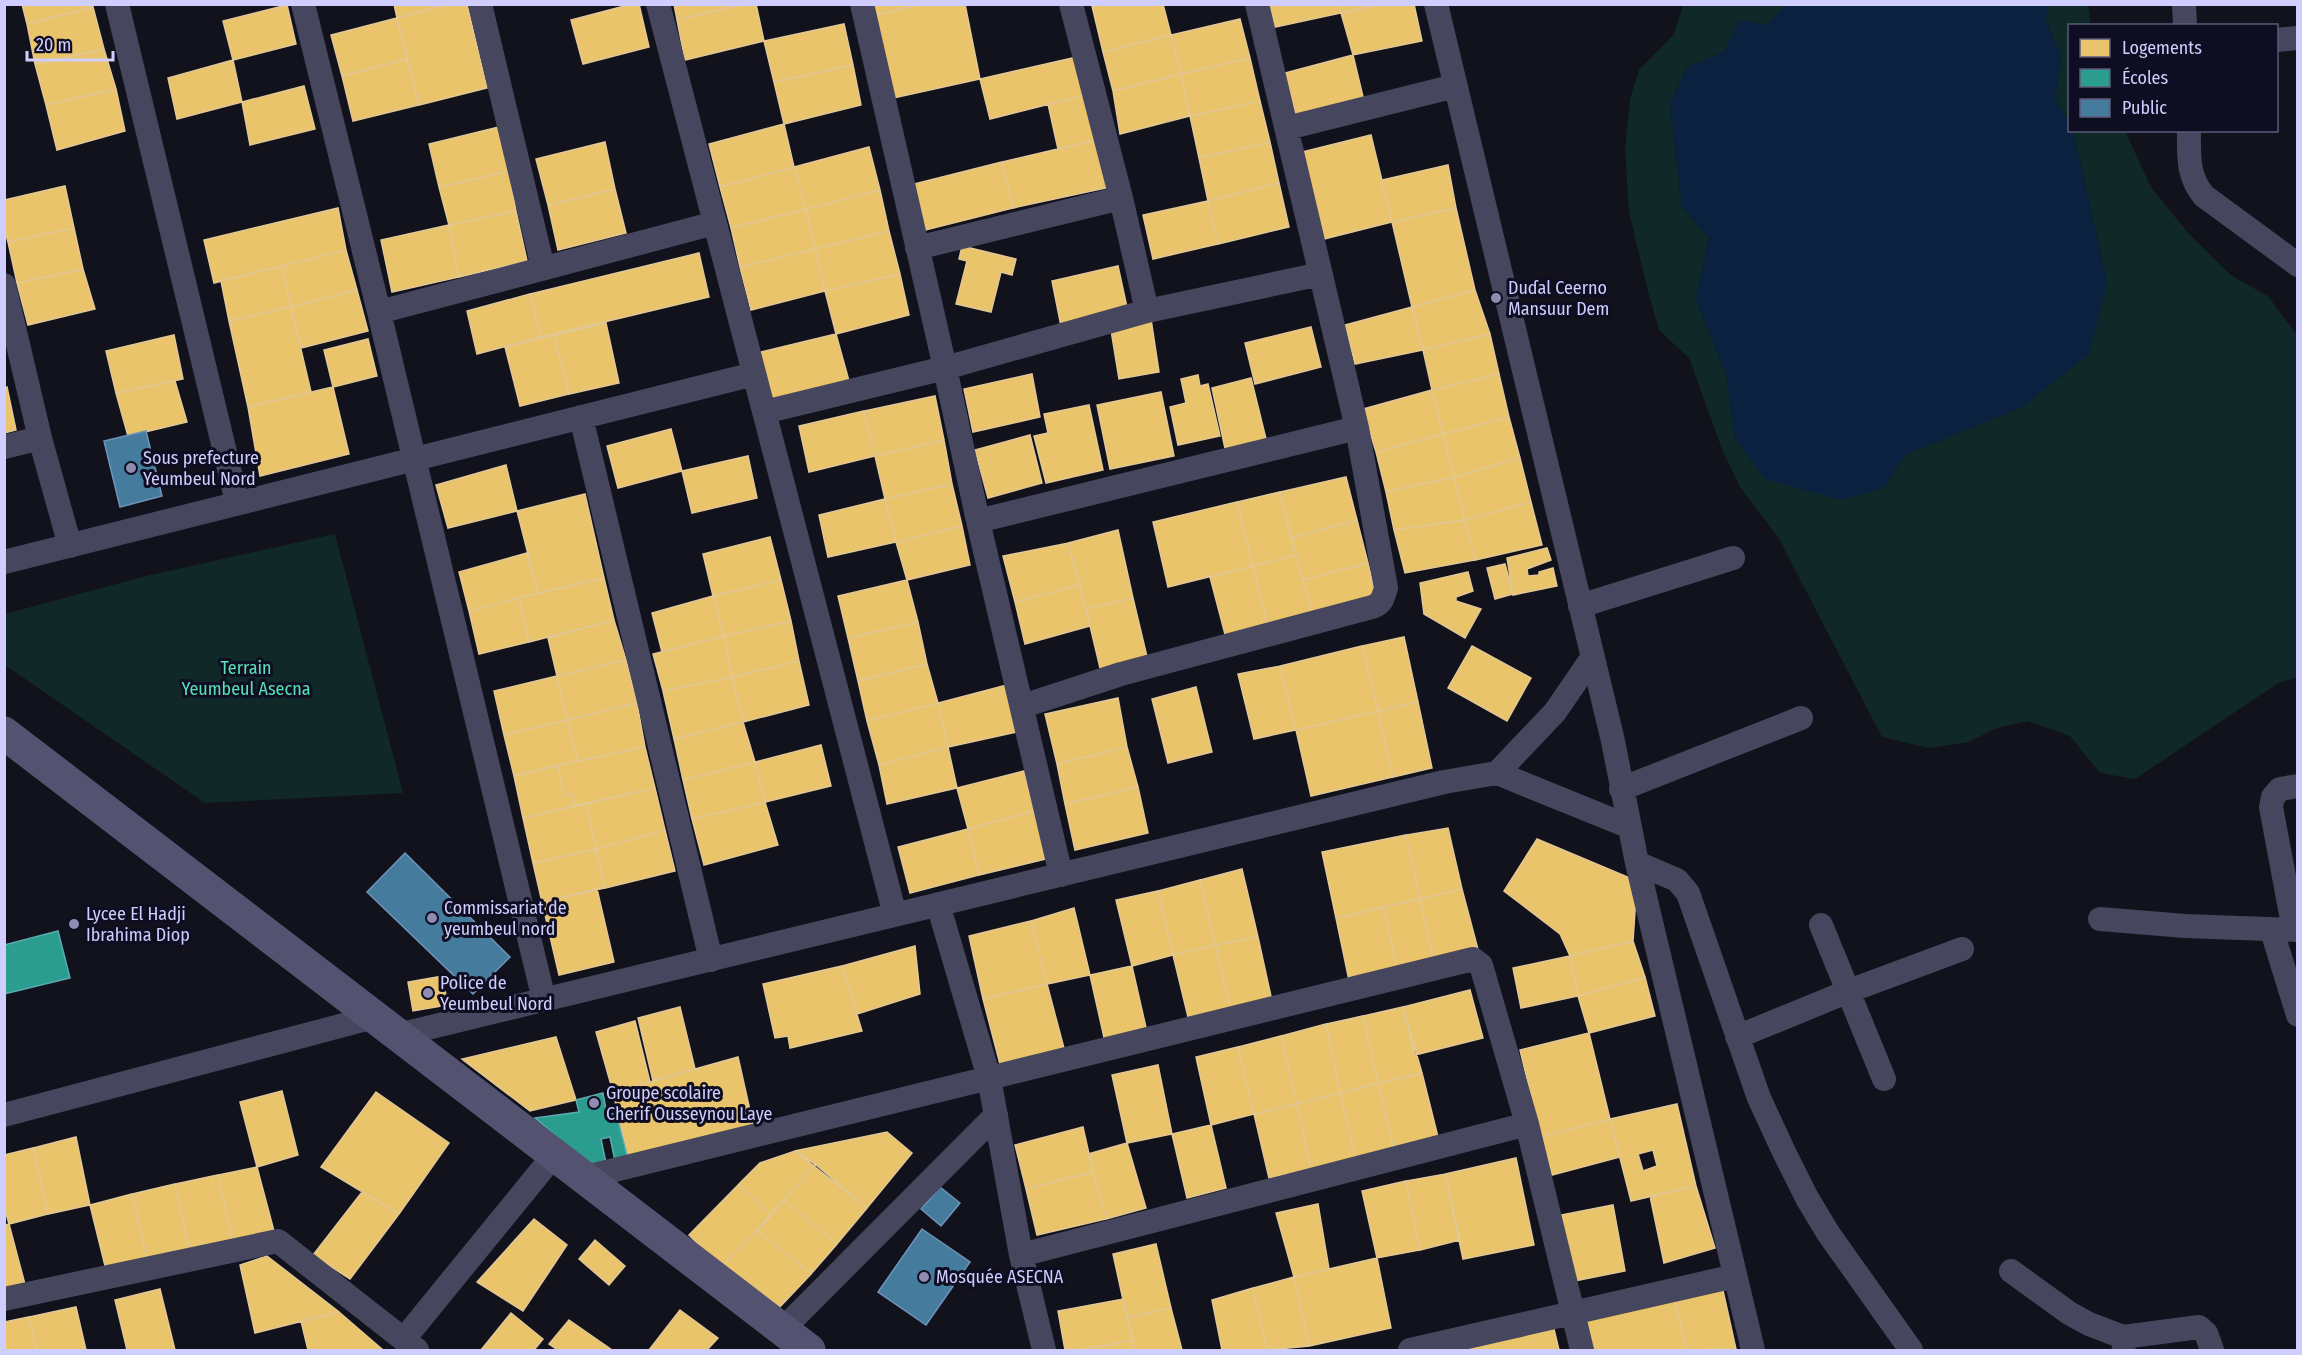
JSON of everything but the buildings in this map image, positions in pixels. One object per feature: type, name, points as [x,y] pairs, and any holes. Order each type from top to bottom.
[{"type":"main road","points":[[4,734],[809,1350]]},
{"type":"street","points":[[117,4],[237,502]]},
{"type":"street","points":[[303,4],[380,312],[544,1000]]},
{"type":"street","points":[[480,4],[543,268]]},
{"type":"street","points":[[658,4],[895,915]]},
{"type":"street","points":[[861,4],[1061,875]]},
{"type":"street","points":[[1071,4],[1121,198],[1147,311]]},
{"type":"street","points":[[1023,706],[1121,674],[1379,605],[1386,588],[1357,428],[1257,4]]},
{"type":"street","points":[[1436,4],[1593,658],[1638,863],[1752,1350]]},
{"type":"street","points":[[2184,4],[2185,24]]},
{"type":"street","points":[[2278,40],[2298,38]]},
{"type":"street","points":[[1287,128],[1455,86]]},
{"type":"street","points":[[2188,132],[2190,172],[2195,185],[2204,195],[2298,265]]},
{"type":"street","points":[[917,248],[1121,198]]},
{"type":"street","points":[[380,312],[715,223]]},
{"type":"street","points":[[764,412],[945,368],[1147,311],[1322,274]]},
{"type":"street","points":[[4,285],[39,438],[70,546]]},
{"type":"street","points":[[4,562],[237,502],[754,375]]},
{"type":"street","points":[[581,417],[711,960]]},
{"type":"street","points":[[978,521],[1357,428]]},
{"type":"street","points":[[4,447],[39,438]]},
{"type":"street","points":[[1580,606],[1733,558]]},
{"type":"street","points":[[1497,773],[1555,712],[1593,658]]},
{"type":"street","points":[[1621,789],[1801,718]]},
{"type":"street","points":[[4,1115],[386,1026],[544,1000],[1444,782],[1497,773],[1630,827]]},
{"type":"street","points":[[2298,786],[2280,789],[2273,797],[2271,807],[2298,1015]]},
{"type":"street","points":[[1638,863],[1677,880],[1688,893],[1759,1098],[1807,1198],[1828,1233],[1911,1350]]},
{"type":"street","points":[[938,904],[989,1077],[1021,1255],[1044,1350]]},
{"type":"street","points":[[2100,919],[2288,930]]},
{"type":"street","points":[[1821,925],[1884,1079]]},
{"type":"street","points":[[1737,1037],[1849,991],[1962,949]]},
{"type":"street","points":[[582,1178],[1473,959],[1481,966],[1527,1124],[1582,1350]]},
{"type":"street","points":[[782,1330],[996,1115]]},
{"type":"street","points":[[1021,1255],[1527,1124]]},
{"type":"street","points":[[4,1299],[278,1241],[410,1345],[554,1155]]},
{"type":"street","points":[[2011,1271],[2069,1313],[2123,1344],[2199,1327],[2206,1333],[2212,1350]]},
{"type":"street","points":[[1410,1350],[1735,1276]]},
{"type":"green space","points":[[1683,5],[1788,5],[1765,25],[1740,21],[1724,52],[1688,67],[1670,104],[1682,207],[1709,238],[1696,299],[1726,374],[1735,439],[1884,488],[1905,455],[2024,406],[2107,283],[2073,132],[2125,132],[2151,187],[2188,233],[2232,276],[2268,296],[2297,335],[2297,678],[2280,682],[2135,779],[2100,773],[2070,736],[2028,721],[1997,728],[1969,742],[1929,748],[1882,737],[1778,537],[1740,487],[1722,449],[1689,358],[1659,330],[1629,212],[1625,150],[1630,99],[1639,70],[1674,34]]},
{"type":"green space","points":[[2047,5],[2088,5],[2091,24],[2068,24],[2068,121],[2055,98],[2061,56],[2046,22]]},
{"type":"green space","name":"Terrain Yeumbeul Asecna","points":[[335,534],[403,793],[205,803],[5,665],[5,614],[146,576]]},
{"type":"water","points":[[1788,4],[2047,5],[2046,22],[2061,56],[2055,98],[2068,121],[2068,132],[2073,132],[2107,283],[2089,354],[2024,406],[1905,455],[1884,488],[1841,500],[1765,479],[1735,439],[1726,374],[1696,299],[1709,238],[1682,207],[1670,104],[1688,67],[1724,52],[1740,20],[1765,25]]},
{"type":"place","name":"Duɗal Ceerno Mansuur Dem","points":[[1496,298]]},
{"type":"place","name":"Sous prefecture Yeumbeul Nord","points":[[131,468]]},
{"type":"place","name":"Commissariat de yeumbeul nord","points":[[432,918]]},
{"type":"place","name":"Lycee El Hadji Ibrahima Diop","points":[[74,924]]},
{"type":"place","name":"Police de Yeumbeul Nord","points":[[428,993]]},
{"type":"place","name":"Groupe scolaire Cherif Ousseynou Laye","points":[[594,1103]]},
{"type":"place","name":"Mosquée ASECNA","points":[[924,1277]]}]
